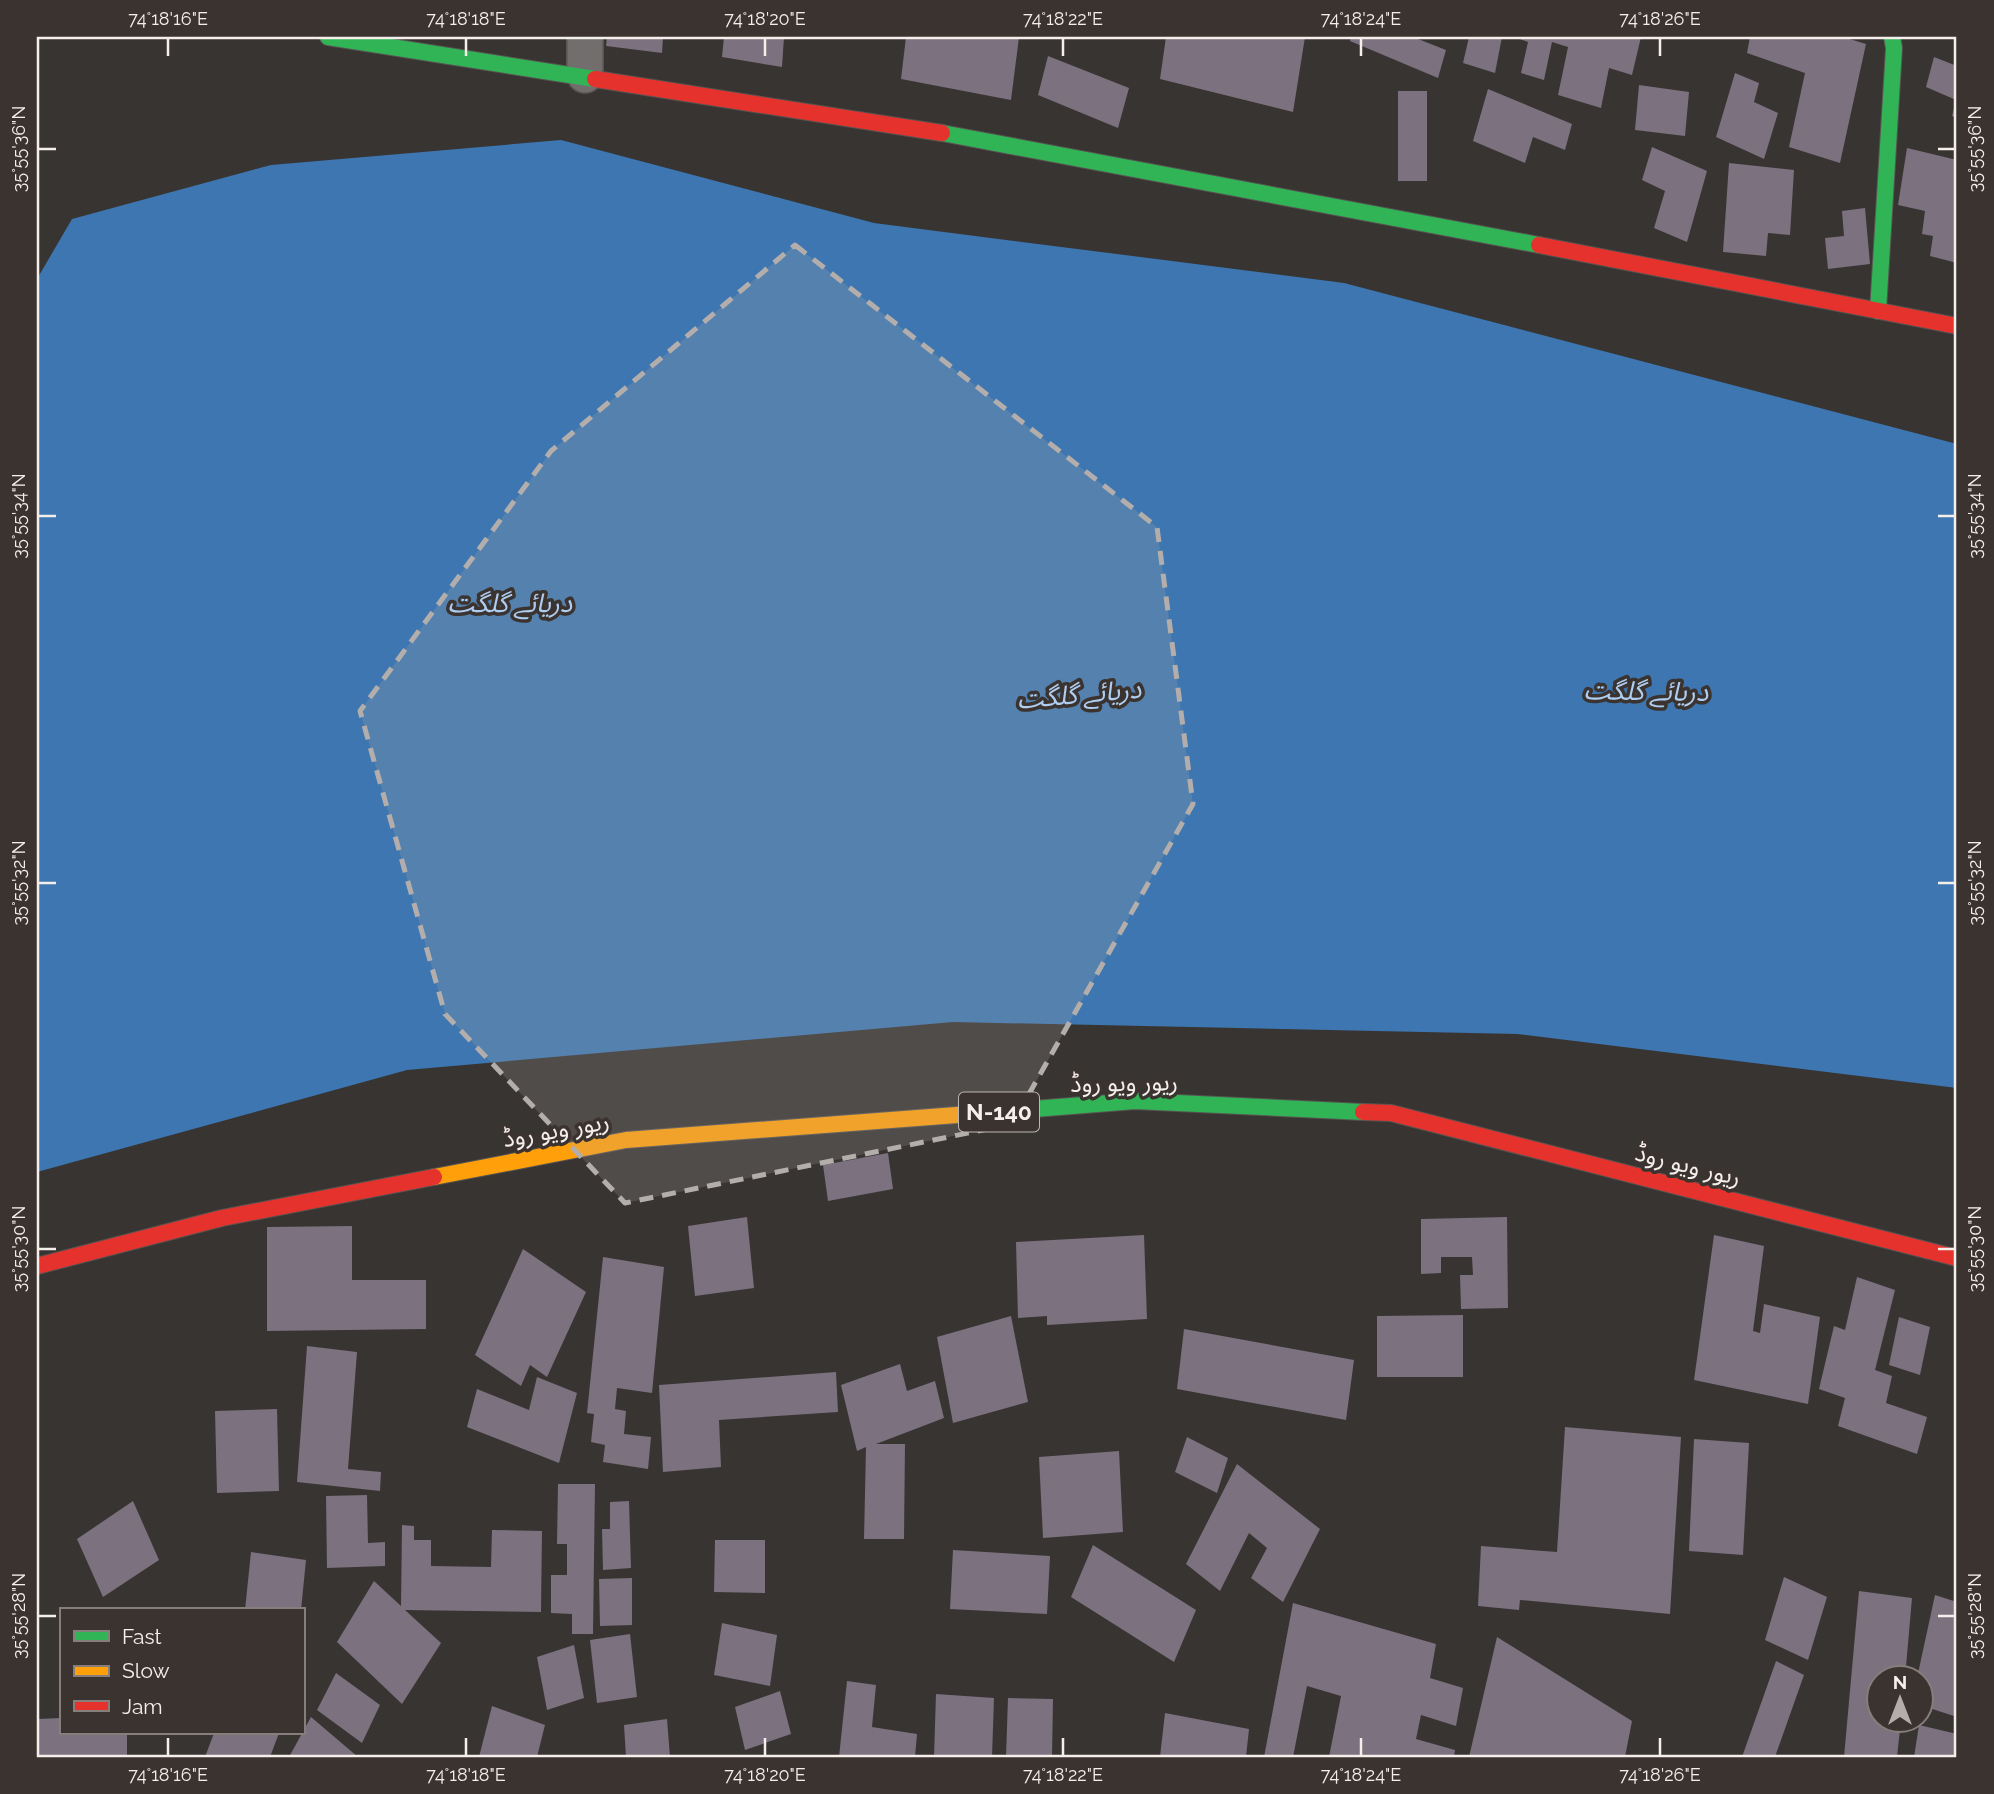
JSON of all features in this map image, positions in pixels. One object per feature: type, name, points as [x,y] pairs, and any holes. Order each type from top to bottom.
[{"type":"main road","points":[[328,37],[1008,143],[1957,326]]},
{"type":"main road","points":[[1878,311],[1894,48],[1892,37]]},
{"type":"main road","name":"ریور ویو روڈ","points":[[37,1266],[222,1218],[626,1140],[1135,1101],[1391,1113],[1957,1258]]},
{"type":"street","points":[[585,75],[586,37]]},
{"type":"highlighted area","points":[[795,245],[1157,527],[1193,804],[1012,1124],[625,1203],[445,1014],[360,711],[551,451]]},
{"type":"water","name":"دریائے گلگت","points":[[561,140],[874,223],[1344,283],[1957,444],[1957,1088],[1517,1034],[953,1022],[407,1070],[37,1172],[37,279],[72,219],[271,165]]},
{"type":"building","points":[[607,37],[663,37],[662,53],[606,46]]},
{"type":"building","points":[[724,37],[784,37],[782,67],[722,57]]},
{"type":"building","points":[[906,37],[1019,37],[1011,100],[901,79]]},
{"type":"building","points":[[1166,37],[1305,37],[1293,112],[1160,79]]},
{"type":"building","points":[[1351,37],[1413,37],[1446,50],[1438,78],[1350,41]]},
{"type":"building","points":[[1469,37],[1502,37],[1495,73],[1463,63]]},
{"type":"building","points":[[1514,37],[1641,37],[1632,75],[1609,68],[1601,108],[1558,95],[1568,47],[1552,42],[1544,80],[1521,73],[1528,42]]},
{"type":"building","points":[[1750,37],[1843,37],[1866,44],[1840,163],[1789,147],[1805,73],[1747,53]]},
{"type":"building","points":[[1048,56],[1129,88],[1118,128],[1038,95]]},
{"type":"building","points":[[1934,57],[1957,66],[1957,118],[1952,116],[1956,100],[1926,87]]},
{"type":"building","points":[[1735,73],[1759,83],[1754,102],[1778,113],[1764,159],[1716,137]]},
{"type":"building","points":[[1639,85],[1689,92],[1685,136],[1635,130]]},
{"type":"building","points":[[1488,89],[1572,124],[1565,150],[1533,137],[1525,163],[1473,141]]},
{"type":"building","points":[[1398,91],[1427,91],[1427,181],[1398,181]]},
{"type":"building","points":[[1652,147],[1707,171],[1687,242],[1654,228],[1665,191],[1642,180]]},
{"type":"building","points":[[1907,148],[1957,160],[1957,263],[1930,256],[1933,236],[1922,234],[1925,211],[1898,205]]},
{"type":"building","points":[[1729,163],[1794,170],[1790,235],[1768,233],[1766,256],[1723,252]]},
{"type":"building","points":[[1865,208],[1870,264],[1828,269],[1825,238],[1844,236],[1842,211]]},
{"type":"building","points":[[888,1153],[893,1189],[828,1201],[823,1165]]},
{"type":"building","points":[[747,1217],[754,1288],[695,1296],[688,1226]]},
{"type":"building","points":[[1507,1217],[1508,1308],[1461,1309],[1460,1275],[1473,1275],[1472,1257],[1441,1257],[1441,1273],[1421,1274],[1421,1219]]},
{"type":"building","points":[[352,1226],[352,1280],[426,1280],[426,1329],[267,1331],[267,1227]]},
{"type":"building","points":[[1144,1235],[1147,1319],[1047,1325],[1047,1316],[1018,1318],[1016,1242]]},
{"type":"building","points":[[1714,1235],[1764,1246],[1753,1331],[1760,1333],[1764,1304],[1820,1317],[1808,1404],[1694,1380]]},
{"type":"building","points":[[523,1249],[586,1292],[547,1377],[530,1365],[521,1386],[475,1355]]},
{"type":"building","points":[[603,1257],[664,1267],[652,1393],[617,1388],[615,1409],[626,1411],[624,1434],[651,1437],[648,1469],[603,1462],[605,1445],[591,1442],[594,1414],[587,1413]]},
{"type":"building","points":[[1857,1277],[1895,1290],[1875,1370],[1892,1376],[1886,1403],[1927,1417],[1917,1454],[1838,1426],[1845,1398],[1819,1389],[1834,1326],[1845,1330]]},
{"type":"building","points":[[1463,1315],[1463,1377],[1377,1377],[1377,1316]]},
{"type":"building","points":[[1011,1316],[1028,1402],[953,1423],[937,1337]]},
{"type":"building","points":[[1899,1317],[1930,1327],[1920,1375],[1889,1365]]},
{"type":"building","points":[[1184,1329],[1354,1360],[1346,1420],[1177,1389]]},
{"type":"building","points":[[307,1346],[357,1352],[348,1469],[381,1472],[380,1491],[297,1482]]},
{"type":"building","points":[[900,1364],[907,1391],[935,1381],[944,1418],[876,1444],[905,1444],[904,1539],[864,1539],[866,1447],[857,1451],[841,1385]]},
{"type":"building","points":[[836,1372],[838,1412],[719,1420],[721,1467],[663,1472],[659,1385]]},
{"type":"building","points":[[537,1377],[577,1393],[559,1463],[467,1427],[477,1389],[529,1410]]},
{"type":"building","points":[[277,1409],[279,1491],[217,1493],[215,1411]]},
{"type":"building","points":[[1565,1427],[1681,1437],[1670,1614],[1520,1600],[1519,1610],[1478,1606],[1481,1546],[1557,1552]]},
{"type":"building","points":[[1187,1437],[1228,1458],[1217,1493],[1175,1472]]},
{"type":"building","points":[[1694,1439],[1749,1443],[1743,1555],[1689,1551]]},
{"type":"building","points":[[1119,1451],[1123,1532],[1043,1538],[1039,1457]]},
{"type":"building","points":[[1237,1464],[1320,1529],[1283,1602],[1251,1578],[1267,1548],[1249,1533],[1220,1591],[1186,1564]]},
{"type":"building","points":[[558,1484],[595,1484],[593,1634],[572,1634],[572,1614],[551,1613],[551,1575],[567,1575],[567,1544],[557,1544]]},
{"type":"building","points":[[367,1495],[368,1543],[385,1542],[385,1566],[327,1568],[326,1496]]},
{"type":"building","points":[[133,1501],[159,1560],[103,1597],[77,1539]]},
{"type":"building","points":[[629,1501],[631,1568],[603,1570],[602,1529],[610,1529],[610,1502]]},
{"type":"building","points":[[402,1525],[414,1526],[414,1540],[431,1540],[431,1566],[491,1567],[492,1530],[542,1531],[541,1612],[405,1610],[441,1643],[402,1704],[337,1642],[374,1581],[401,1606]]},
{"type":"building","points":[[715,1540],[765,1540],[765,1593],[714,1592]]},
{"type":"building","points":[[1093,1545],[1196,1610],[1174,1662],[1071,1597]]},
{"type":"building","points":[[953,1550],[1050,1556],[1047,1614],[950,1609]]},
{"type":"building","points":[[251,1552],[306,1560],[301,1608],[245,1608]]},
{"type":"building","points":[[1784,1577],[1827,1597],[1808,1660],[1765,1640]]},
{"type":"building","points":[[632,1578],[632,1625],[600,1626],[599,1579]]},
{"type":"building","points":[[1859,1591],[1912,1598],[1906,1664],[1864,1664],[1864,1734],[1899,1734],[1897,1757],[1844,1757]]},
{"type":"building","points":[[1935,1595],[1957,1602],[1957,1717],[1934,1710],[1934,1664],[1920,1664]]},
{"type":"building","points":[[1293,1603],[1436,1644],[1430,1678],[1463,1688],[1456,1726],[1421,1715],[1416,1739],[1455,1750],[1454,1757],[1329,1757],[1341,1696],[1307,1686],[1293,1757],[1264,1757]]},
{"type":"building","points":[[722,1623],[777,1635],[770,1686],[714,1675]]},
{"type":"building","points":[[630,1634],[637,1697],[597,1703],[590,1640]]},
{"type":"building","points":[[1497,1637],[1632,1721],[1625,1757],[1469,1757]]},
{"type":"building","points":[[574,1645],[584,1698],[547,1710],[537,1657]]},
{"type":"building","points":[[1776,1661],[1804,1675],[1775,1757],[1742,1757]]},
{"type":"building","points":[[336,1673],[380,1705],[362,1743],[317,1710]]},
{"type":"building","points":[[847,1681],[876,1685],[872,1727],[917,1734],[915,1757],[839,1757]]},
{"type":"building","points":[[780,1691],[791,1734],[745,1750],[735,1707]]},
{"type":"building","points":[[936,1694],[994,1698],[992,1757],[934,1757]]},
{"type":"building","points":[[1008,1698],[1053,1699],[1052,1757],[1006,1757]]},
{"type":"building","points":[[492,1706],[545,1725],[537,1757],[479,1757]]},
{"type":"building","points":[[1165,1713],[1249,1729],[1246,1757],[1160,1757]]},
{"type":"building","points":[[311,1717],[358,1757],[289,1757]]},
{"type":"building","points":[[60,1718],[60,1734],[127,1734],[127,1757],[37,1757],[37,1719]]},
{"type":"building","points":[[667,1719],[670,1757],[626,1757],[624,1725]]},
{"type":"building","points":[[1934,1729],[1957,1734],[1957,1757],[1914,1757],[1918,1734],[1934,1734]]},
{"type":"building","points":[[214,1734],[279,1734],[270,1757],[205,1757]]},
{"type":"traffic: fast","points":[[328,37],[595,79]]},
{"type":"traffic: fast","points":[[1878,311],[1894,48],[1892,37]]},
{"type":"traffic: fast","points":[[942,133],[1539,245]]},
{"type":"traffic: fast","points":[[983,1113],[1135,1101],[1363,1112]]},
{"type":"traffic: slow","points":[[434,1177],[626,1140],[983,1113]]},
{"type":"traffic: jam","points":[[595,79],[942,133]]},
{"type":"traffic: jam","points":[[1539,245],[1957,326]]},
{"type":"traffic: jam","points":[[1363,1112],[1391,1113],[1957,1258]]},
{"type":"traffic: jam","points":[[37,1266],[222,1218],[434,1177]]}]
